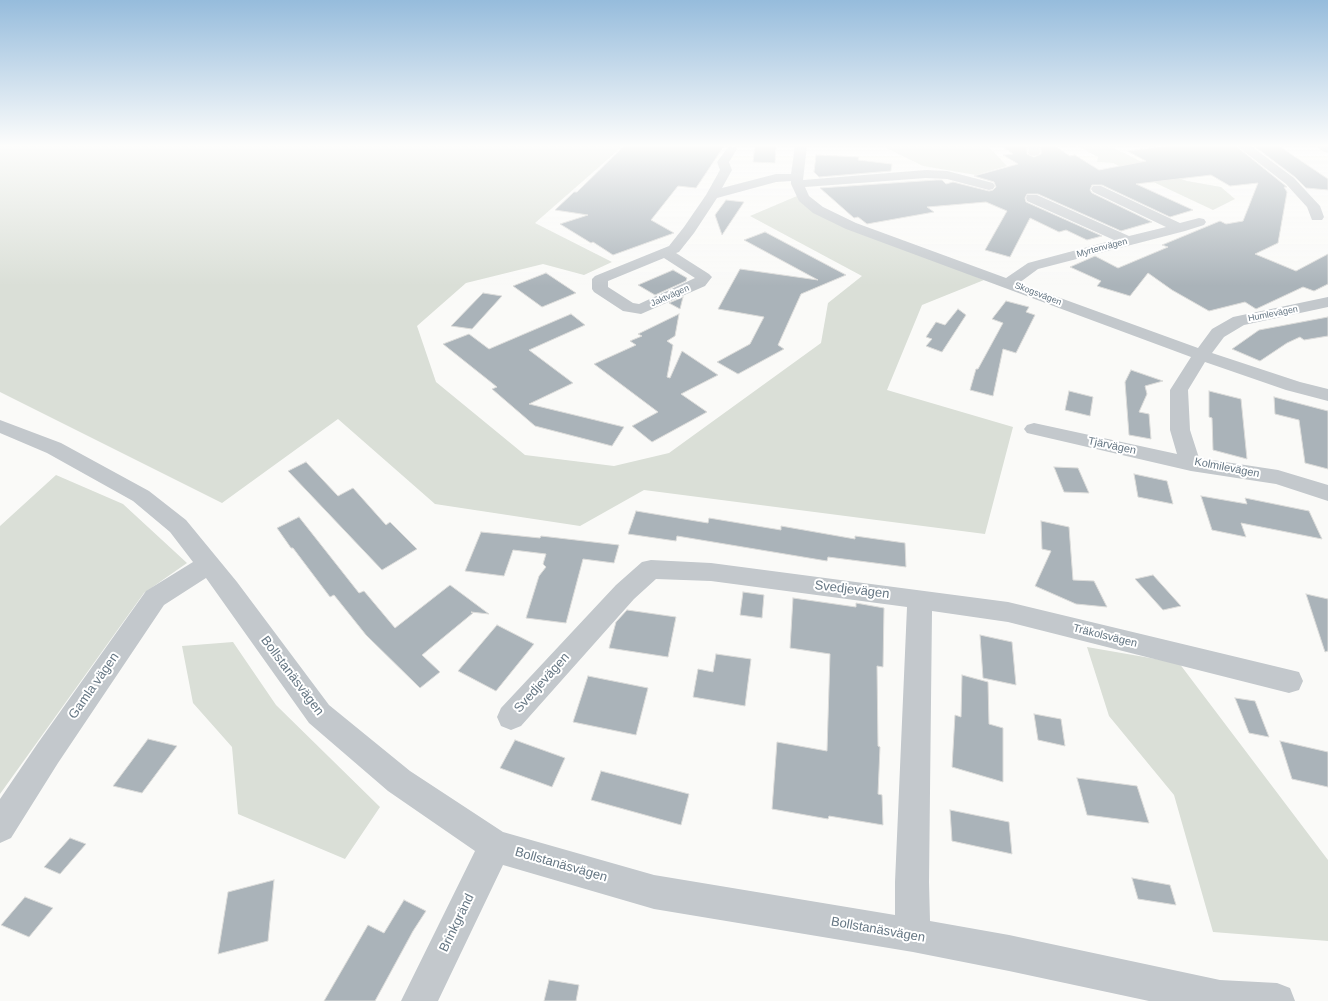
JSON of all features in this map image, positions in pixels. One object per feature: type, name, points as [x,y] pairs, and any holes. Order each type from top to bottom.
[{"type":"street","points":[[712,195],[721,193]]},
{"type":"street","name":"Skogsvägen","points":[[802,193],[804,198],[818,210],[851,226],[1201,355],[1293,386],[1328,395]]},
{"type":"street","points":[[1105,193],[1180,228]]},
{"type":"street","points":[[1301,193],[1313,206],[1316,217]]},
{"type":"street","name":"Jaktvägen","points":[[665,253],[704,278],[700,283],[641,309],[629,308],[600,289],[600,279],[674,249],[712,195]]},
{"type":"street","points":[[1032,198],[1128,241]]},
{"type":"street","name":"Myrtenvägen","points":[[1009,283],[1033,266],[1199,222]]},
{"type":"street","name":"Humlevägen","points":[[1201,355],[1218,333],[1239,321],[1328,302]]},
{"type":"street","name":"Humlevägen","points":[[1310,307],[1328,315]]},
{"type":"street","name":"Kolmilevägen","points":[[1201,355],[1179,390],[1180,430],[1191,464],[1278,477],[1328,493]]},
{"type":"street","name":"Bollstanäsvägen","points":[[0,426],[54,448],[141,496],[178,526],[319,714],[400,782],[495,846],[654,892],[913,935],[1009,953],[1220,998],[1277,1001]]},
{"type":"street","name":"Tjärvägen","points":[[1034,429],[1191,464]]},
{"type":"street","name":"Gamla vägen","points":[[0,827],[48,753],[155,598],[208,565]]},
{"type":"street","name":"Svedjevägen","points":[[511,717],[625,592],[651,569],[711,572],[920,598]]},
{"type":"street","points":[[913,935],[912,882],[920,598]]},
{"type":"street","name":"Träkolsvägen","points":[[920,598],[1008,612],[1289,681]]},
{"type":"street","name":"Brinkgränd","points":[[419,1001],[495,846]]},
{"type":"shaded area","points":[[0,193],[570,193],[535,223],[612,262],[584,275],[543,264],[466,283],[417,326],[436,382],[525,455],[614,466],[669,453],[821,343],[828,303],[862,276],[750,216],[797,196],[812,210],[984,280],[922,305],[887,390],[1013,427],[985,534],[644,490],[580,526],[435,504],[338,419],[222,503],[0,392]]},
{"type":"shaded area","points":[[1176,193],[1228,193],[1235,199],[1213,210]]},
{"type":"shaded area","points":[[56,475],[123,504],[187,563],[144,593],[0,794],[0,526]]},
{"type":"shaded area","points":[[233,642],[276,705],[380,807],[345,859],[238,814],[232,747],[193,703],[182,646]]},
{"type":"shaded area","points":[[1087,647],[1179,663],[1328,860],[1328,941],[1213,932],[1174,795],[1109,716]]},
{"type":"building","points":[[573,193],[673,193],[651,220],[674,233],[613,255],[560,224],[588,215],[555,210]]},
{"type":"building","points":[[825,193],[1092,193],[1152,222],[1121,231],[1038,194],[1027,194],[1025,198],[1026,202],[1102,236],[1087,240],[1066,230],[1059,232],[1030,218],[1010,257],[985,250],[1007,211],[986,202],[927,207],[934,212],[867,224],[858,217],[854,218]]},
{"type":"building","points":[[1118,193],[1155,193],[1193,210],[1170,217]]},
{"type":"building","points":[[1254,193],[1287,193],[1278,243],[1255,254],[1296,271],[1328,254],[1328,284],[1314,291],[1303,287],[1256,309],[1245,302],[1209,311],[1172,290],[1148,273],[1130,296],[1097,286],[1101,281],[1070,267],[1095,256],[1118,268],[1168,247],[1162,245],[1220,221],[1226,224],[1243,221]]},
{"type":"building","points":[[726,200],[744,202],[722,235],[715,215]]},
{"type":"building","points":[[765,232],[846,275],[801,294],[778,345],[784,349],[738,374],[717,362],[750,344],[764,317],[718,309],[740,269],[818,280],[744,240]]},
{"type":"building","points":[[673,270],[687,278],[686,281],[655,295],[638,285]]},
{"type":"building","points":[[546,273],[576,293],[542,307],[513,286]]},
{"type":"building","points":[[483,293],[502,296],[472,329],[451,326]]},
{"type":"building","points":[[683,297],[680,309],[669,303]]},
{"type":"building","points":[[1006,301],[1029,307],[1026,312],[1035,315],[1016,353],[1003,349],[993,396],[970,390],[976,369],[978,369],[1003,323],[992,319]]},
{"type":"building","points":[[958,309],[966,315],[942,352],[926,346],[932,339],[926,337],[936,322],[945,325]]},
{"type":"building","points":[[571,314],[585,325],[529,350],[573,383],[529,404],[624,427],[612,446],[535,426],[492,389],[497,387],[443,344],[469,334],[489,349]]},
{"type":"building","points":[[679,314],[675,336],[667,341],[673,345],[667,377],[670,378],[682,351],[718,375],[681,394],[707,412],[652,442],[632,426],[658,412],[594,364],[636,345],[630,341],[642,336],[638,334]]},
{"type":"building","points":[[1328,317],[1328,336],[1304,340],[1300,337],[1287,343],[1260,361],[1232,349],[1259,330]]},
{"type":"building","points":[[1131,370],[1163,381],[1145,386],[1147,394],[1139,412],[1149,414],[1151,439],[1129,435],[1125,382]]},
{"type":"building","points":[[1069,391],[1093,397],[1090,416],[1065,410]]},
{"type":"building","points":[[1209,391],[1241,399],[1247,459],[1213,450],[1212,418],[1209,417]]},
{"type":"building","points":[[1274,397],[1328,411],[1328,469],[1305,463],[1299,420],[1275,414]]},
{"type":"building","points":[[306,462],[338,496],[353,488],[386,525],[390,522],[417,549],[382,570],[288,471]]},
{"type":"building","points":[[1054,467],[1078,468],[1089,493],[1064,492]]},
{"type":"building","points":[[1134,474],[1167,481],[1173,504],[1138,497]]},
{"type":"building","points":[[1201,496],[1247,504],[1245,498],[1309,511],[1322,539],[1241,523],[1246,537],[1212,530]]},
{"type":"building","points":[[636,511],[708,523],[709,518],[781,530],[781,526],[855,539],[855,536],[905,543],[906,567],[828,557],[827,561],[677,536],[676,541],[628,534]]},
{"type":"building","points":[[299,517],[359,593],[364,591],[395,628],[450,585],[489,614],[471,612],[473,613],[422,655],[440,672],[420,688],[366,635],[334,595],[330,597],[277,528]]},
{"type":"building","points":[[1041,521],[1069,527],[1073,580],[1094,581],[1107,607],[1076,604],[1035,586],[1051,551],[1042,549]]},
{"type":"building","points":[[481,532],[540,538],[541,536],[619,545],[614,563],[583,559],[566,623],[526,618],[539,576],[546,567],[543,564],[546,554],[513,550],[504,576],[465,571]]},
{"type":"building","points":[[1153,575],[1181,606],[1163,610],[1135,579]]},
{"type":"building","points":[[743,592],[764,595],[762,618],[740,615]]},
{"type":"building","points":[[1306,594],[1328,599],[1328,651],[1325,652]]},
{"type":"building","points":[[793,598],[856,607],[856,603],[884,608],[883,667],[877,666],[878,746],[880,747],[878,794],[882,795],[883,825],[829,816],[828,819],[772,809],[777,742],[827,751],[830,654],[790,648]]},
{"type":"building","points":[[627,610],[676,617],[668,657],[609,648],[616,622]]},
{"type":"building","points":[[497,625],[534,644],[496,691],[458,671]]},
{"type":"building","points":[[980,635],[1012,642],[1016,685],[983,678]]},
{"type":"building","points":[[716,654],[751,659],[745,706],[693,697],[698,669],[713,672]]},
{"type":"building","points":[[962,675],[988,682],[989,724],[1003,728],[1003,782],[952,767],[955,715],[961,717]]},
{"type":"building","points":[[588,676],[648,688],[636,735],[573,722]]},
{"type":"building","points":[[1235,698],[1255,701],[1269,737],[1249,733]]},
{"type":"building","points":[[1034,714],[1061,719],[1065,746],[1038,740]]},
{"type":"building","points":[[148,739],[177,746],[142,793],[113,786]]},
{"type":"building","points":[[515,740],[565,758],[552,787],[500,768]]},
{"type":"building","points":[[1280,741],[1328,752],[1328,787],[1292,779]]},
{"type":"building","points":[[601,771],[689,794],[681,825],[591,800]]},
{"type":"building","points":[[1077,778],[1137,786],[1149,823],[1087,815]]},
{"type":"building","points":[[950,810],[1009,822],[1012,854],[952,841]]},
{"type":"building","points":[[70,838],[86,844],[60,874],[44,867]]},
{"type":"building","points":[[1132,878],[1170,885],[1176,905],[1138,899]]},
{"type":"building","points":[[274,880],[268,941],[218,954],[228,892]]},
{"type":"building","points":[[25,897],[53,908],[29,937],[1,925]]},
{"type":"building","points":[[404,900],[426,911],[413,931],[375,1001],[324,1001],[368,925],[384,933]]},
{"type":"building","points":[[549,980],[579,985],[576,1001],[544,1001]]}]
